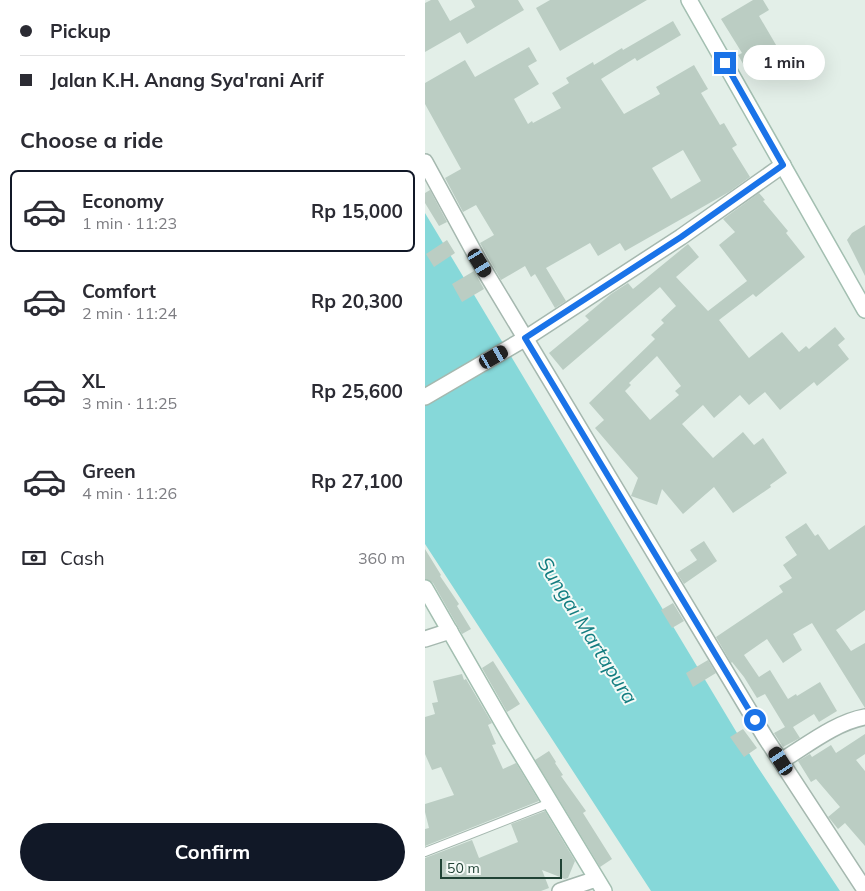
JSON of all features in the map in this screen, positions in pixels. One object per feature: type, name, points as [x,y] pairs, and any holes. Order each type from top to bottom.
[{"type":"street","points":[[689,0],[865,310]]},
{"type":"street","points":[[425,162],[480,263],[525,338],[781,761],[865,890]]},
{"type":"street","points":[[425,397],[511,347],[681,237],[783,165]]},
{"type":"street","points":[[425,588],[600,885],[560,891]]},
{"type":"street","points":[[425,639],[450,631]]},
{"type":"street","points":[[781,761],[842,724],[853,719],[865,717]]},
{"type":"lane","points":[[425,852],[550,803]]},
{"type":"water","name":"Sungai Martapura","points":[[425,213],[755,763],[840,891],[651,891],[425,544]]},
{"type":"building","points":[[431,0],[438,0],[450,21],[475,7],[471,0],[518,0],[524,10],[467,44],[460,32],[425,52],[425,3]]},
{"type":"building","points":[[550,0],[647,0],[560,51],[536,8]]},
{"type":"building","points":[[753,0],[763,0],[769,10],[759,16],[779,50],[746,69],[738,55],[742,53],[721,19]]},
{"type":"building","points":[[673,21],[681,35],[637,61],[635,58],[601,79],[624,114],[660,94],[656,87],[694,65],[708,89],[701,93],[720,125],[724,123],[737,145],[732,148],[750,177],[729,192],[625,251],[620,243],[598,256],[590,243],[546,268],[566,301],[555,308],[535,274],[531,277],[525,266],[501,280],[480,243],[494,235],[476,205],[463,212],[445,178],[461,169],[425,104],[425,83],[465,60],[475,77],[529,47],[537,61],[528,66],[539,84],[514,99],[528,124],[561,108],[552,93],[569,83],[566,78],[593,62],[594,65],[622,48],[623,50]],"holes":[[[683,150],[701,181],[671,199],[652,168]]]},
{"type":"building","points":[[430,190],[447,222],[439,226],[425,203],[425,193]]},
{"type":"building","points":[[759,193],[805,257],[756,297],[753,294],[719,320],[749,358],[782,332],[799,352],[806,346],[809,349],[835,327],[845,339],[838,345],[849,359],[817,386],[814,382],[780,410],[765,392],[749,405],[740,395],[714,418],[703,405],[682,424],[713,458],[743,432],[754,445],[763,438],[787,473],[770,485],[771,487],[733,513],[714,487],[683,514],[662,489],[657,505],[631,496],[638,478],[595,428],[604,420],[589,403],[655,339],[651,335],[664,323],[661,320],[676,306],[660,287],[563,370],[549,353],[589,320],[585,316],[611,294],[628,283],[633,289],[688,244],[699,257],[676,277],[708,311],[747,281],[719,245],[735,232],[723,219]],"holes":[[[657,356],[681,386],[675,391],[679,395],[650,420],[625,391],[631,385],[629,383]]]},
{"type":"building","points":[[865,225],[865,276],[847,240],[852,233]]},
{"type":"building","points":[[447,240],[455,253],[434,267],[426,254]]},
{"type":"building","points":[[474,271],[484,289],[462,302],[452,284]]},
{"type":"building","points":[[806,523],[815,536],[818,534],[829,550],[865,525],[865,610],[836,630],[851,651],[865,643],[865,708],[812,623],[793,634],[802,650],[783,663],[767,639],[744,655],[759,677],[770,670],[788,699],[796,694],[797,696],[820,682],[837,711],[819,722],[814,714],[793,727],[800,738],[783,747],[774,733],[785,727],[765,694],[757,698],[744,677],[731,663],[716,637],[783,592],[779,586],[792,578],[783,565],[797,555],[785,537]]},
{"type":"building","points":[[704,541],[717,561],[684,584],[677,573],[697,560],[690,550]]},
{"type":"building","points":[[425,549],[459,604],[457,606],[471,629],[462,634],[433,583],[425,579]]},
{"type":"building","points":[[673,603],[684,621],[672,628],[661,610]]},
{"type":"building","points":[[708,660],[716,673],[693,687],[686,673]]},
{"type":"building","points":[[493,661],[520,704],[507,712],[482,668]]},
{"type":"building","points":[[462,674],[492,723],[488,725],[496,744],[492,745],[503,769],[516,763],[539,801],[425,846],[425,829],[429,828],[425,804],[454,795],[441,767],[432,770],[425,754],[425,717],[435,714],[432,703],[438,702],[433,681]]},
{"type":"building","points":[[743,729],[757,748],[744,757],[730,737]]},
{"type":"building","points":[[865,734],[865,754],[856,760],[865,771],[865,846],[845,823],[838,829],[828,817],[840,807],[816,779],[811,782],[798,761],[810,754],[812,757],[831,745],[836,753]]},
{"type":"building","points":[[549,751],[563,775],[561,776],[586,811],[583,813],[612,859],[600,867],[535,760]]},
{"type":"building","points":[[545,811],[575,861],[568,878],[565,879],[542,870],[549,888],[541,891],[425,891],[425,858],[472,840],[479,858],[518,842],[511,824]]},
{"type":"route","points":[[725,63],[783,165],[681,237],[525,338],[755,720]]}]
